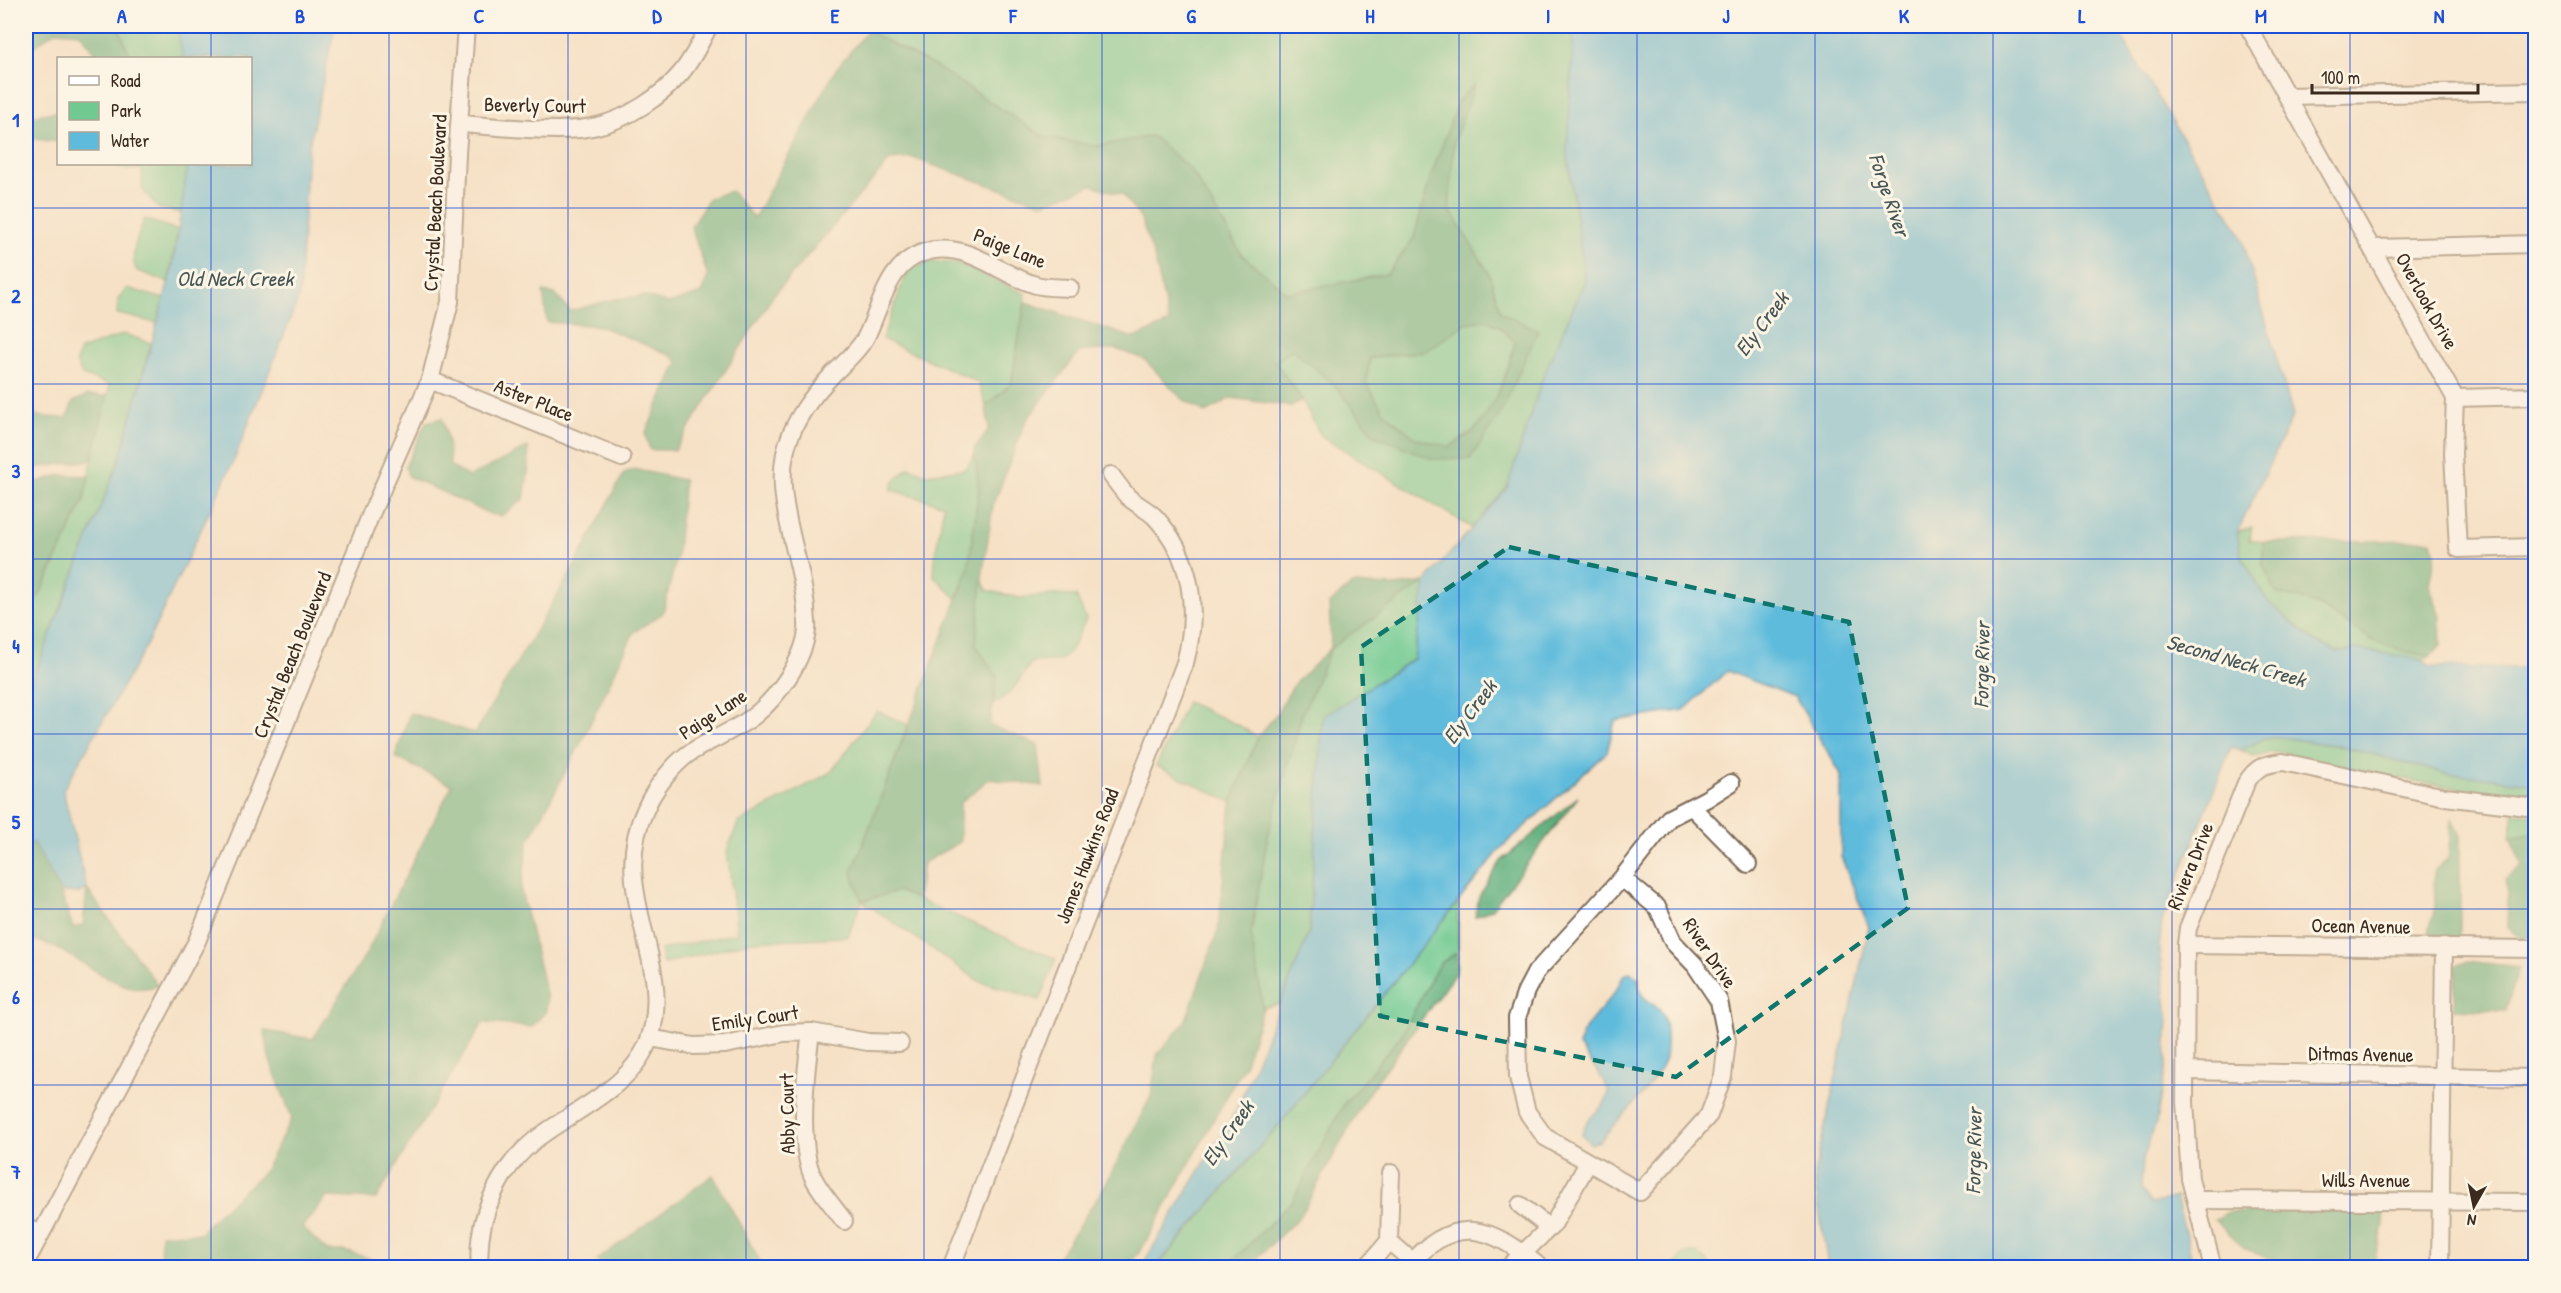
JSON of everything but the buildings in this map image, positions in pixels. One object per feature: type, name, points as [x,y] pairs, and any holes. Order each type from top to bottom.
[{"type":"street","name":"Crystal Beach Boulevard","points":[[26,1262],[33,1231],[196,941],[371,514],[430,380],[445,330],[450,302],[466,26]]},
{"type":"street","name":"Beverly Court","points":[[460,124],[564,129],[596,127],[622,117],[661,91],[681,73],[709,26]]},
{"type":"street","name":"Overlook Drive","points":[[2248,26],[2374,248],[2455,398],[2454,483],[2458,549],[2535,547]]},
{"type":"street","points":[[2287,96],[2535,91]]},
{"type":"street","points":[[2374,248],[2535,244]]},
{"type":"street","name":"Paige Lane","points":[[480,1268],[478,1253],[482,1225],[491,1198],[514,1160],[543,1133],[615,1086],[635,1063],[650,1038],[656,981],[634,890],[633,863],[636,837],[646,806],[686,756],[754,716],[783,685],[796,662],[807,631],[805,594],[783,493],[783,467],[789,438],[800,414],[813,396],[864,340],[887,285],[895,272],[913,256],[932,251],[956,249],[1037,285],[1070,288]]},
{"type":"street","name":"Aster Place","points":[[430,380],[622,459]]},
{"type":"street","points":[[2455,398],[2535,396]]},
{"type":"street","name":"James Hawkins Road","points":[[951,1268],[1185,663],[1191,639],[1191,589],[1181,554],[1153,515],[1128,497],[1110,475]]},
{"type":"street","name":"Riviera Drive","points":[[2213,1268],[2190,1179],[2185,1102],[2188,928],[2246,783],[2253,771],[2262,765],[2283,762],[2445,797],[2535,808]]},
{"type":"street","points":[[1622,878],[1669,818],[1731,783]]},
{"type":"street","points":[[1692,807],[1748,864]]},
{"type":"street","name":"River Drive","points":[[1622,878],[1658,908],[1673,942],[1695,966],[1719,1001],[1727,1041],[1723,1076],[1709,1115],[1640,1192],[1545,1137],[1527,1112],[1518,1077],[1517,1018],[1526,991],[1536,972],[1622,878]]},
{"type":"street","name":"Ocean Avenue","points":[[2187,945],[2535,949]]},
{"type":"street","points":[[2440,1268],[2444,947]]},
{"type":"street","name":"Emily Court","points":[[650,1038],[694,1046],[725,1045],[784,1033],[811,1032],[868,1042],[900,1043]]},
{"type":"street","name":"Abby Court","points":[[811,1032],[804,1121],[806,1153],[813,1178],[844,1221]]},
{"type":"street","name":"Ditmas Avenue","points":[[2186,1071],[2535,1078]]},
{"type":"street","points":[[1508,1268],[1550,1228],[1588,1163]]},
{"type":"street","points":[[1366,1268],[1389,1240],[1391,1173]]},
{"type":"street","name":"Wills Avenue","points":[[2196,1200],[2535,1202]]},
{"type":"street","points":[[1520,1205],[1550,1228]]},
{"type":"street","points":[[1389,1240],[1410,1264],[1434,1240],[1459,1231],[1470,1230],[1498,1236],[1540,1268]]},
{"type":"highlighted area","points":[[1509,547],[1849,622],[1908,908],[1676,1077],[1380,1016],[1361,647]]},
{"type":"green space","points":[[30,26],[118,26],[131,57],[97,57],[80,33],[56,31],[26,52],[26,29]]},
{"type":"green space","points":[[118,26],[179,26],[184,57],[131,57]]},
{"type":"green space","points":[[866,26],[1574,26],[1567,150],[1585,281],[1543,377],[1507,488],[1472,528],[1321,436],[1302,400],[1275,362],[1292,349],[1335,385],[1374,435],[1470,459],[1538,330],[1501,313],[1489,273],[1449,209],[1454,141],[1474,85],[1458,102],[1430,179],[1414,238],[1387,274],[1287,293],[1242,255],[1191,170],[1152,136],[1097,146],[1044,137],[936,67],[867,31]]},
{"type":"green space","points":[[867,31],[936,67],[1044,137],[1097,146],[1152,136],[1191,170],[1242,255],[1287,293],[1387,274],[1414,238],[1430,179],[1458,102],[1475,84],[1454,141],[1449,209],[1489,273],[1501,313],[1538,330],[1501,413],[1470,459],[1432,459],[1374,435],[1335,385],[1292,349],[1275,362],[1302,400],[1291,406],[1230,398],[1206,413],[1181,398],[1144,359],[1115,349],[1079,352],[1026,421],[993,506],[982,578],[976,645],[997,677],[990,725],[1038,745],[1043,786],[989,779],[960,803],[960,842],[923,863],[917,899],[898,891],[862,901],[852,873],[968,570],[979,489],[974,449],[989,429],[986,406],[1011,384],[1025,302],[1134,338],[1169,323],[1155,260],[1141,219],[1123,195],[1092,185],[1043,204],[913,158],[890,160],[773,296],[675,450],[650,450],[645,434],[678,362],[670,355],[600,326],[547,322],[543,292],[555,294],[570,311],[615,299],[644,296],[669,304],[701,293],[708,276],[691,227],[709,198],[731,191],[754,218],[836,69]],"holes":[[[1485,320],[1499,326],[1515,342],[1500,387],[1476,428],[1450,447],[1415,438],[1383,411],[1366,382],[1370,358],[1426,351],[1466,323]]]},
{"type":"green space","points":[[57,111],[57,142],[26,138],[26,117]]},
{"type":"green space","points":[[110,165],[142,165],[142,169],[129,170]]},
{"type":"green space","points":[[142,165],[188,165],[181,213],[158,208],[142,189]]},
{"type":"green space","points":[[144,219],[178,230],[168,282],[137,271],[134,252]]},
{"type":"green space","points":[[927,262],[958,263],[1026,294],[1011,384],[986,406],[978,382],[882,339],[904,279],[911,268]]},
{"type":"green space","points":[[127,288],[164,299],[157,323],[117,314],[118,299]]},
{"type":"green space","points":[[1485,320],[1499,326],[1515,342],[1496,399],[1473,431],[1449,447],[1415,438],[1383,411],[1366,382],[1370,358],[1426,351],[1466,323]]},
{"type":"green space","points":[[124,334],[151,343],[119,461],[26,696],[26,620],[49,577],[84,500],[110,385],[82,375],[76,362],[80,350]]},
{"type":"green space","points":[[87,395],[107,396],[92,460],[26,469],[26,412],[43,417],[67,418],[73,402]]},
{"type":"green space","points":[[442,418],[448,441],[450,466],[469,477],[528,447],[529,467],[524,499],[501,516],[490,514],[409,477],[405,467],[426,422]]},
{"type":"green space","points":[[975,454],[979,489],[968,570],[957,599],[934,576],[944,505],[891,490],[893,483],[909,467],[926,474],[965,469]]},
{"type":"green space","points":[[634,469],[684,480],[677,555],[663,613],[634,632],[582,741],[528,842],[521,891],[547,998],[546,1011],[532,1027],[483,1023],[376,1199],[327,1197],[302,1227],[327,1251],[345,1251],[369,1258],[375,1267],[160,1267],[161,1234],[200,1233],[263,1173],[292,1118],[269,1058],[265,1031],[313,1039],[366,954],[452,785],[395,757],[410,713],[475,733],[575,565],[624,473]]},
{"type":"green space","points":[[61,475],[89,476],[84,500],[38,598],[26,585],[26,485]]},
{"type":"green space","points":[[2252,527],[2249,540],[2263,542],[2263,565],[2277,593],[2315,603],[2374,641],[2408,652],[2430,656],[2423,660],[2356,649],[2337,652],[2315,642],[2268,602],[2241,556],[2237,533]]},
{"type":"green space","points":[[2431,540],[2436,552],[2429,584],[2440,616],[2441,645],[2430,656],[2408,652],[2374,641],[2315,603],[2276,593],[2263,565],[2263,542]]},
{"type":"green space","points":[[982,579],[987,590],[1019,598],[1052,595],[1076,596],[1086,619],[1071,650],[1060,661],[1032,662],[1011,692],[993,705],[997,677],[976,646]]},
{"type":"green space","points":[[1425,582],[1414,659],[1323,717],[1309,933],[1281,1003],[1263,1008],[1251,933],[1267,835],[1302,715],[1331,648]]},
{"type":"green space","points":[[1425,582],[1331,648],[1329,604],[1352,584],[1394,586]]},
{"type":"green space","points":[[1331,648],[1302,715],[1268,835],[1251,933],[1263,1008],[1244,1066],[1144,1245],[1128,1267],[1052,1267],[1104,1187],[1151,1096],[1157,1055],[1185,1022],[1218,930],[1231,802],[1258,737],[1277,713],[1294,684]]},
{"type":"green space","points":[[1187,702],[1240,726],[1258,737],[1231,802],[1156,766]]},
{"type":"green space","points":[[877,711],[908,725],[852,873],[862,901],[848,937],[753,941],[663,964],[660,950],[737,933],[727,851],[738,823],[831,772]]},
{"type":"green space","points":[[2280,737],[2346,747],[2447,774],[2535,784],[2535,801],[2401,779],[2279,752],[2252,756],[2241,750],[2263,739]]},
{"type":"green space","points":[[1578,797],[1492,909],[1475,917],[1479,897],[1501,861]]},
{"type":"green space","points":[[2514,812],[2535,815],[2535,834],[2510,837]]},
{"type":"green space","points":[[2452,819],[2460,836],[2460,940],[2429,933],[2435,906],[2434,871],[2448,858]]},
{"type":"green space","points":[[2535,834],[2535,936],[2523,939],[2507,927],[2508,892],[2505,880],[2522,865],[2510,837]]},
{"type":"green space","points":[[33,841],[61,892],[73,928],[83,925],[87,889],[158,986],[137,989],[120,984],[54,947],[26,938],[26,847]]},
{"type":"green space","points":[[898,891],[1056,959],[1040,1000],[979,981],[862,901]]},
{"type":"green space","points":[[1458,902],[1458,952],[1439,964],[1401,1036],[1344,1104],[1293,1200],[1227,1267],[1156,1268],[1283,1120]]},
{"type":"green space","points":[[1458,952],[1456,972],[1367,1095],[1301,1215],[1248,1267],[1227,1267],[1293,1200],[1344,1104],[1401,1036],[1439,964]]},
{"type":"green space","points":[[2466,961],[2519,967],[2506,1011],[2454,1009],[2456,965]]},
{"type":"green space","points":[[713,1175],[763,1267],[604,1268],[597,1260]]},
{"type":"green space","points":[[2382,1209],[2384,1226],[2374,1261],[2308,1262],[2274,1259],[2245,1248],[2214,1220],[2228,1212]]},
{"type":"green space","points":[[1685,1253],[1697,1253],[1714,1267],[1672,1267]]},
{"type":"water","name":"Old Neck Creek","points":[[177,26],[335,27],[308,150],[299,297],[234,460],[146,646],[63,790],[87,889],[79,893],[61,892],[33,842],[26,847],[26,696],[119,461],[172,270],[188,165],[252,165],[252,57],[183,57]]},
{"type":"water","points":[[1574,26],[2115,26],[2241,235],[2293,415],[2237,533],[2241,556],[2268,602],[2315,642],[2337,652],[2356,649],[2423,660],[2431,667],[2535,668],[2535,784],[2447,774],[2346,747],[2280,737],[2263,739],[2241,750],[2231,747],[2162,921],[2159,949],[2168,1015],[2166,1066],[2156,1123],[2143,1159],[2141,1187],[2151,1204],[2176,1197],[2194,1267],[1828,1267],[1814,1175],[1869,927],[1841,856],[1841,774],[1795,697],[1727,671],[1684,710],[1615,721],[1607,752],[1502,847],[1283,1120],[1156,1267],[1141,1267],[1236,1111],[1309,933],[1323,716],[1414,659],[1425,582],[1507,488],[1543,377],[1585,281],[1567,150]]},
{"type":"water","points":[[1630,972],[1639,979],[1639,987],[1643,996],[1664,1017],[1665,1058],[1659,1071],[1644,1091],[1600,1141],[1591,1144],[1582,1135],[1584,1127],[1603,1105],[1609,1092],[1604,1081],[1579,1046],[1586,1028],[1612,996],[1623,976]]},
{"type":"water label","name":"Forge River","points":[[1889,195]]},
{"type":"water label","name":"Ely Creek","points":[[1762,324]]},
{"type":"water label","name":"Second Neck Creek","points":[[2236,661]]},
{"type":"water label","name":"Forge River","points":[[1982,665]]},
{"type":"water label","name":"Ely Creek","points":[[1470,712]]},
{"type":"water label","name":"Ely Creek","points":[[1228,1133]]},
{"type":"water label","name":"Forge River","points":[[1974,1151]]}]
